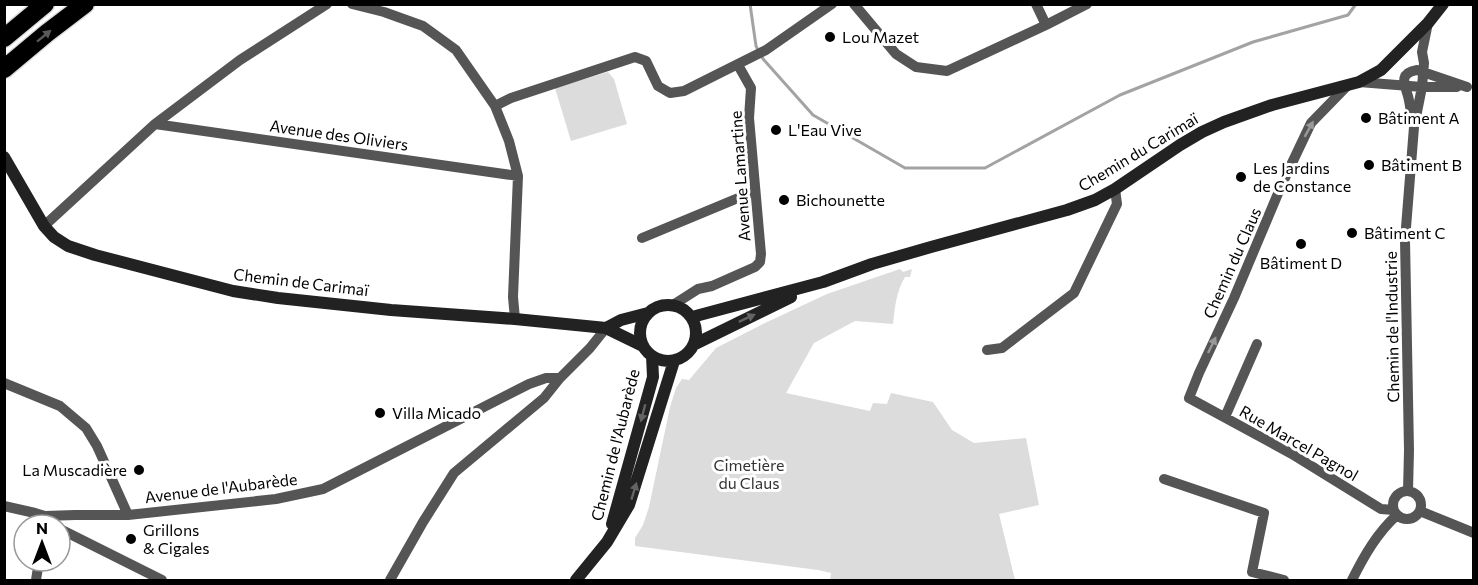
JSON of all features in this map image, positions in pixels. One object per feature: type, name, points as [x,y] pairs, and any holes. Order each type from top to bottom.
[{"type":"highway","points":[[4,38],[45,4]]},
{"type":"highway","points":[[4,69],[85,4]]},
{"type":"main road","name":"Chemin du Carimaï","points":[[692,317],[823,282],[912,252],[1067,210],[1095,200],[1202,132],[1272,105],[1353,83],[1380,70],[1428,23],[1443,4]]},
{"type":"main road","name":"Chemin de Carimaï","points":[[4,157],[44,226],[61,242],[81,251],[232,291],[391,310],[606,328],[643,346]]},
{"type":"main road","name":"Chemin du Carimaï","points":[[695,344],[823,282]]},
{"type":"main road","points":[[606,328],[621,320],[648,313],[659,306],[673,305],[692,317],[696,325],[695,344],[690,352],[683,358],[666,362],[652,356],[643,346],[640,338],[640,329],[648,313]]},
{"type":"main road","name":"Chemin de l'Aubarède","points":[[607,542],[652,377],[652,356]]},
{"type":"main road","name":"Chemin de l'Aubarède","points":[[576,580],[607,542],[629,505],[674,361]]},
{"type":"street","points":[[44,226],[155,124],[240,60],[327,4]]},
{"type":"street","points":[[352,4],[384,12],[423,26],[456,50],[495,106],[509,141],[518,176],[514,319]]},
{"type":"street","points":[[495,106],[511,98],[635,57],[646,61],[658,86],[670,93],[684,91],[766,50],[817,9],[832,4]]},
{"type":"street","points":[[854,4],[897,54],[916,67],[946,71],[1087,4]]},
{"type":"street","points":[[1036,4],[1046,25]]},
{"type":"street","points":[[1414,127],[1422,87],[1424,63],[1422,51],[1428,23]]},
{"type":"street","name":"Avenue Lamartine","points":[[673,305],[698,289],[712,286],[755,267],[760,262],[749,118],[751,88],[738,65]]},
{"type":"street","points":[[1380,70],[1387,79],[1403,85]]},
{"type":"street","points":[[1414,127],[1403,85],[1409,71],[1417,70],[1470,86]]},
{"type":"street","points":[[1353,83],[1422,87],[1470,86]]},
{"type":"street","name":"Chemin du Claus","points":[[1189,398],[1311,123],[1353,83]]},
{"type":"street","name":"Avenue des Oliviers","points":[[155,124],[518,176]]},
{"type":"street","name":"Chemin de l'Industrie","points":[[1408,491],[1405,240],[1414,127]]},
{"type":"street","points":[[987,350],[1002,348],[1074,293],[1117,204],[1115,189]]},
{"type":"street","points":[[642,238],[755,191]]},
{"type":"street","points":[[390,580],[454,473],[544,398],[606,328]]},
{"type":"street","points":[[1225,417],[1257,344]]},
{"type":"street","name":"Avenue de l'Aubarède","points":[[72,515],[128,515],[276,499],[323,489],[529,384],[546,378],[560,378]]},
{"type":"street","points":[[4,383],[60,406],[86,428],[97,446],[128,515]]},
{"type":"street","name":"Rue Marcel Pagnol","points":[[1189,398],[1292,454],[1382,509],[1396,512]]},
{"type":"street","points":[[1164,478],[1264,513],[1252,572],[1284,580]]},
{"type":"street","points":[[1404,492],[1413,492],[1419,498],[1420,511],[1409,519],[1401,517],[1396,512],[1394,501],[1404,492]]},
{"type":"street","name":"Avenue de l'Aubarède","points":[[4,506],[35,513]]},
{"type":"street","points":[[1420,511],[1473,533]]},
{"type":"street","points":[[1352,580],[1366,553],[1396,512]]},
{"type":"street","points":[[72,535],[162,580]]},
{"type":"green space","points":[[608,72],[614,79],[627,124],[571,141],[555,88]]},
{"type":"green space","name":"Cimetière du Claus","points":[[900,269],[903,272],[912,269],[910,277],[905,277],[900,288],[893,324],[855,321],[814,343],[786,393],[870,411],[873,403],[887,404],[891,393],[933,402],[952,430],[974,443],[1026,438],[1039,505],[999,514],[1015,580],[830,580],[831,573],[818,570],[635,546],[635,538],[643,525],[649,507],[670,407],[676,388],[682,379],[689,380],[716,348],[765,323],[827,294]]},
{"type":"waterway","points":[[750,4],[758,50]]},
{"type":"waterway","points":[[761,56],[813,115],[905,168],[985,168],[1120,95],[1253,42],[1348,15],[1356,4]]},
{"type":"place","name":"Lou Mazet","points":[[830,37]]},
{"type":"place","name":"Bâtiment A","points":[[1366,118]]},
{"type":"place","name":"L'Eau Vive","points":[[776,130]]},
{"type":"place","name":"Bâtiment B","points":[[1369,165]]},
{"type":"place","name":"Les Jardins de Constance","points":[[1241,177]]},
{"type":"place","name":"Bichounette","points":[[784,200]]},
{"type":"place","name":"Bâtiment C","points":[[1352,233]]},
{"type":"place","name":"Bâtiment D","points":[[1301,244]]},
{"type":"place","name":"Villa Micado","points":[[380,413]]},
{"type":"place","name":"La Muscadière","points":[[139,470]]},
{"type":"place","name":"Grillons & Cigales","points":[[131,539]]}]
